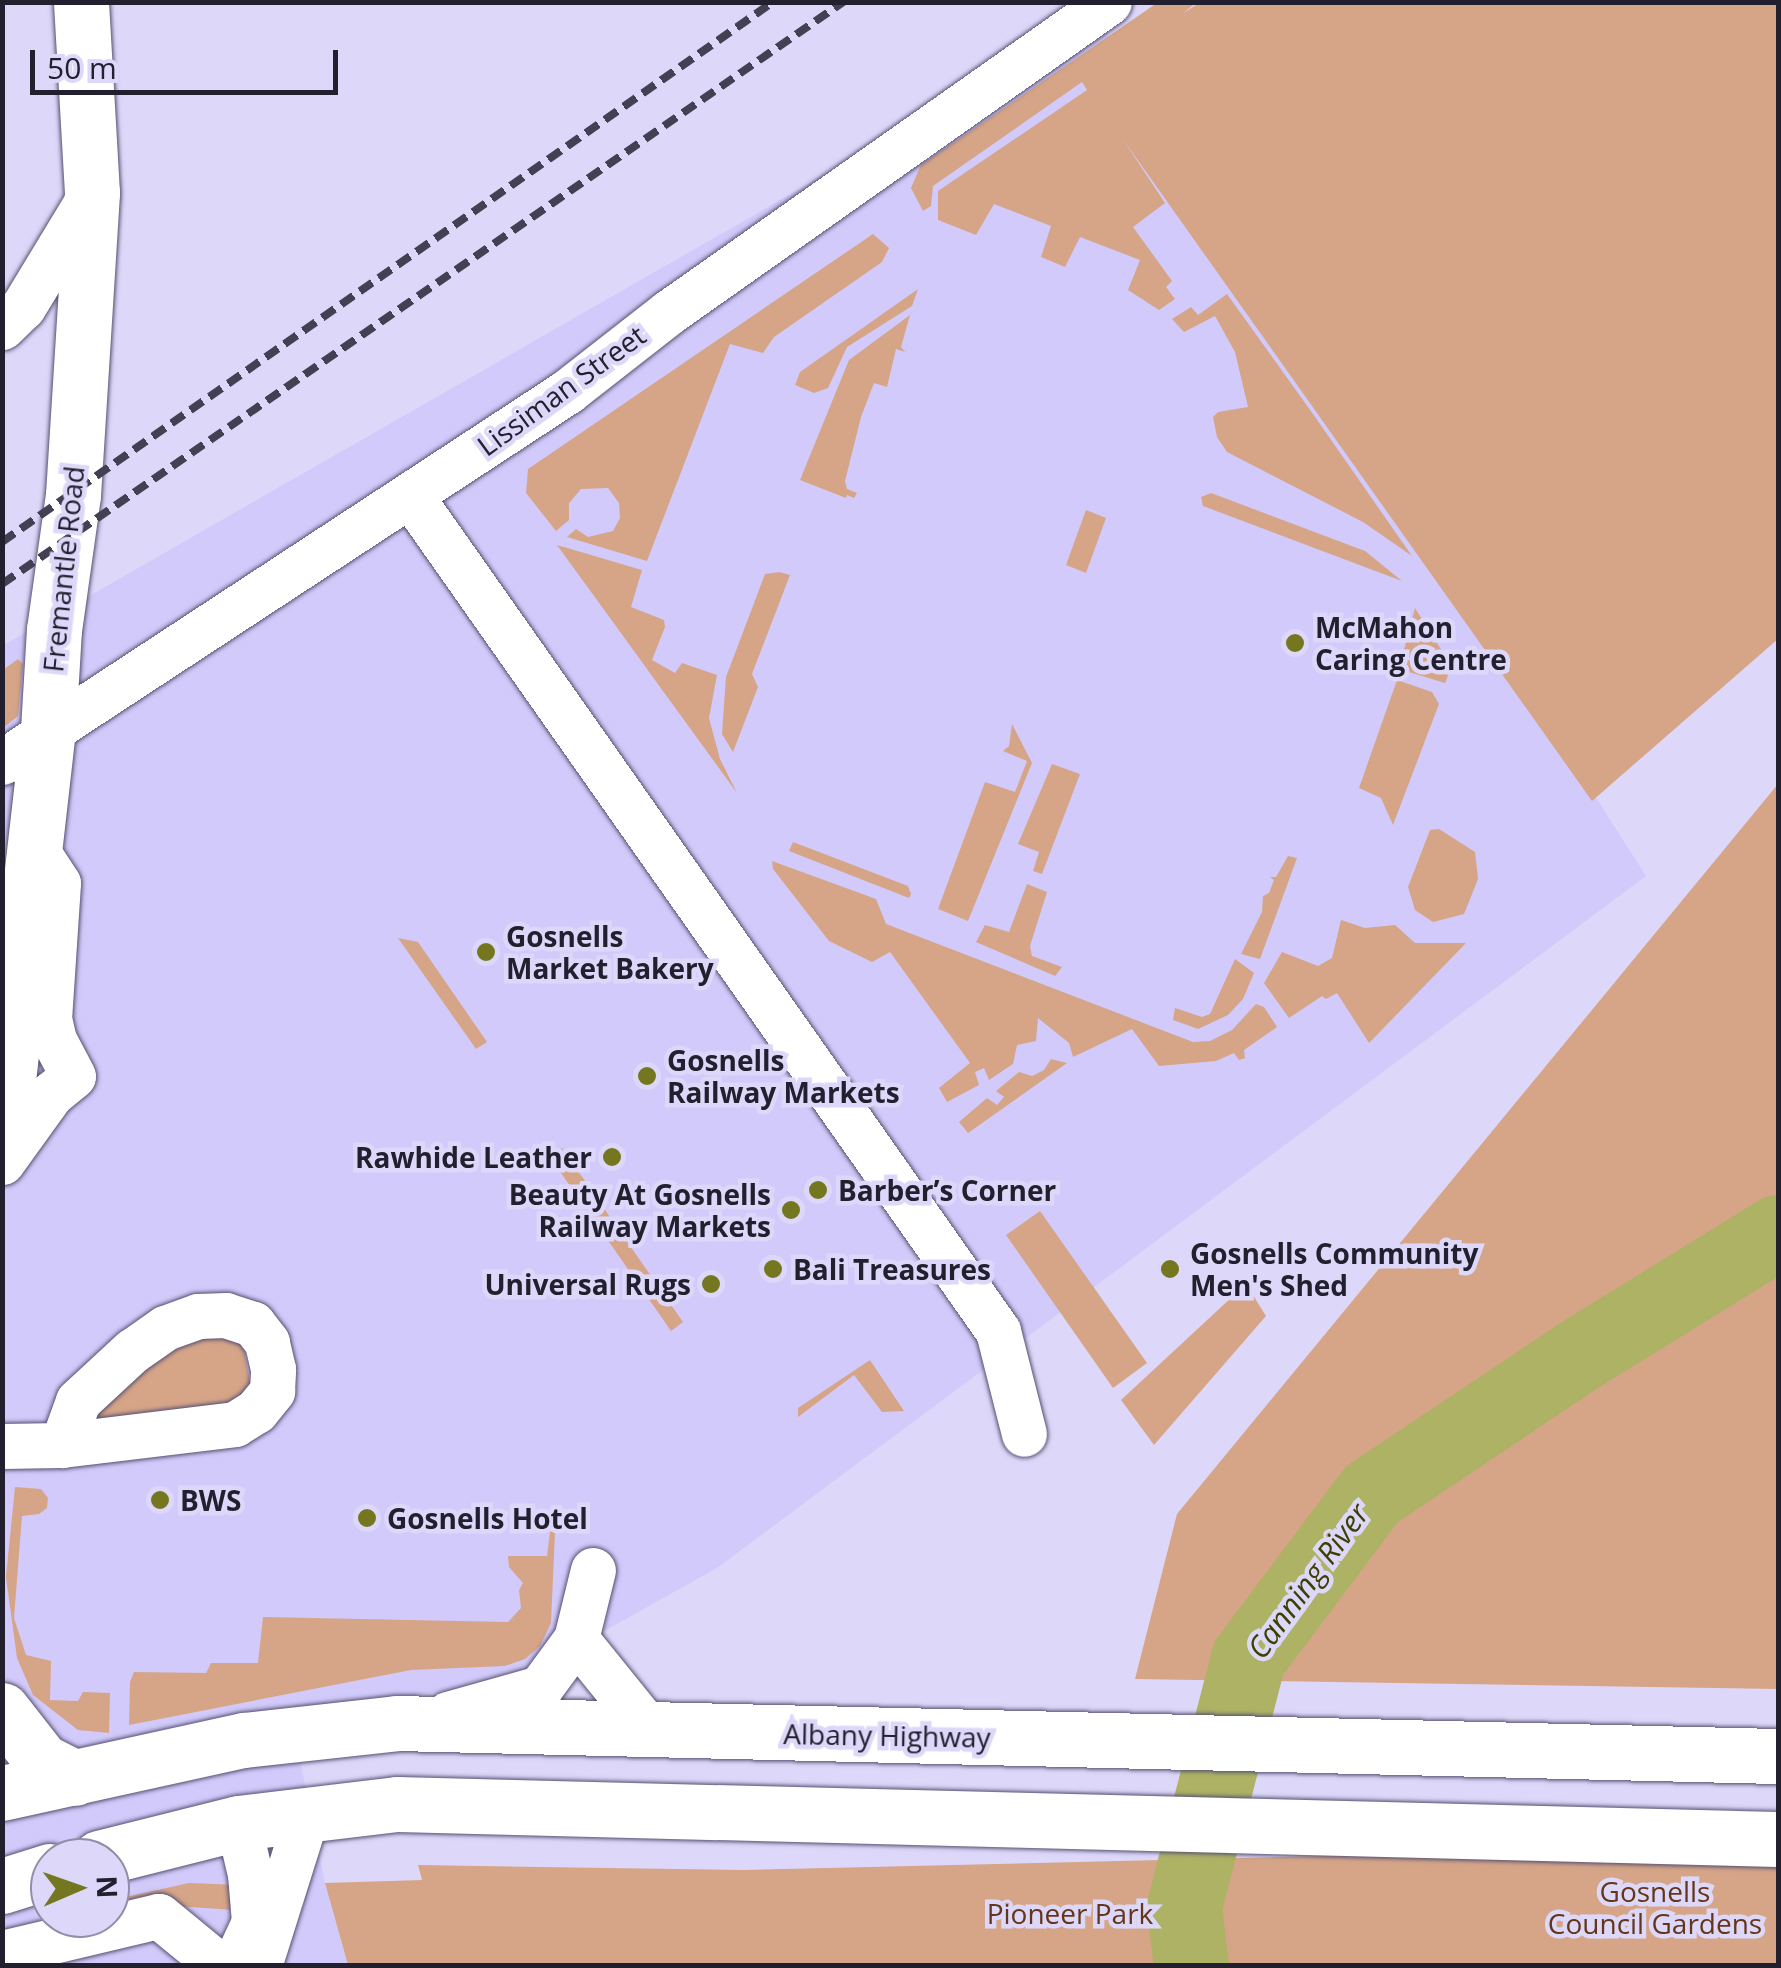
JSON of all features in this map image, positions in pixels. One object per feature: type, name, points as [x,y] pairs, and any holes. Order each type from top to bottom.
[{"type":"main road","name":"Fremantle Road","points":[[2,1133],[18,829],[48,730],[54,630],[74,495],[92,193],[81,2]]},
{"type":"main road","points":[[2,1710],[42,1761],[75,1778]]},
{"type":"main road","name":"Albany Highway","points":[[2,1794],[244,1740],[397,1724],[1778,1756]]},
{"type":"main road","points":[[130,1850],[238,1823],[308,1811],[493,1803],[996,1822],[1778,1839]]},
{"type":"main road","points":[[2,1886],[30,1877]]},
{"type":"street","name":"Lissiman Street","points":[[2,762],[568,392],[668,312],[1110,2]]},
{"type":"street","points":[[2,327],[23,307],[92,193]]},
{"type":"street","points":[[410,494],[998,1331],[1024,1434]]},
{"type":"street","points":[[2,1162],[51,1094],[72,1076],[54,1040],[50,1019],[58,883],[18,829]]},
{"type":"street","points":[[2,1446],[62,1445]]},
{"type":"street","points":[[397,1724],[467,1710],[540,1688],[576,1639],[592,1570]]},
{"type":"street","points":[[576,1639],[648,1729]]},
{"type":"street","points":[[258,1966],[286,1892],[308,1811]]},
{"type":"street","points":[[234,1966],[254,1922],[250,1874],[238,1823]]},
{"type":"street","points":[[2,1953],[158,1916],[220,1966]]},
{"type":"shaded area","points":[[1098,18],[1646,876],[717,1568],[513,1682],[290,1711],[325,1883],[348,1965],[3,1965],[2,646]]},
{"type":"green space","points":[[1157,3],[1196,3],[1182,14],[1199,3],[1778,3],[1778,639],[1592,801],[1122,138],[1165,203],[1133,227],[1172,281],[1166,287],[1175,299],[1159,310],[1128,290],[1140,260],[1080,237],[1065,267],[1041,257],[1051,226],[994,204],[976,235],[938,220],[938,191],[1087,90],[1082,82],[933,186],[931,206],[923,211],[911,188],[921,165]]},
{"type":"green space","points":[[873,234],[889,248],[882,262],[774,337],[763,353],[730,344],[647,561],[567,537],[576,529],[588,537],[613,531],[620,518],[619,503],[608,488],[581,489],[569,503],[569,520],[556,531],[526,493],[528,469]]},
{"type":"green space","points":[[918,289],[912,306],[847,347],[828,388],[814,393],[795,385],[800,372]]},
{"type":"green space","points":[[1227,294],[1412,556],[1363,522],[1227,452],[1217,437],[1213,417],[1218,412],[1248,407],[1235,352],[1215,316],[1184,332],[1172,319],[1191,307],[1198,315]]},
{"type":"green space","points":[[910,315],[901,347],[905,352],[896,349],[887,387],[874,383],[861,417],[845,481],[847,489],[857,493],[854,498],[800,480],[849,360]]},
{"type":"green space","points":[[1211,493],[1365,551],[1402,581],[1203,506],[1201,497]]},
{"type":"green space","points":[[1086,510],[1106,518],[1086,573],[1066,565]]},
{"type":"green space","points":[[557,545],[642,570],[631,607],[664,620],[665,627],[652,660],[675,673],[682,663],[717,675],[709,718],[720,759],[737,793]]},
{"type":"green space","points":[[765,574],[790,575],[752,674],[758,687],[733,752],[722,734],[726,677]]},
{"type":"green space","points":[[1415,608],[1447,659],[1449,673],[1445,683],[1399,669]]},
{"type":"green space","points":[[18,659],[23,664],[18,716],[3,728],[3,670]]},
{"type":"green space","points":[[1397,680],[1432,692],[1439,704],[1393,825],[1381,798],[1359,788]]},
{"type":"green space","points":[[1012,724],[1032,763],[968,921],[938,909],[985,782],[1015,792],[1027,761],[1003,751],[1009,746]]},
{"type":"green space","points":[[1052,764],[1080,774],[1042,874],[1033,871],[1039,852],[1018,844]]},
{"type":"green space","points":[[1778,784],[1778,1689],[1135,1679],[1177,1514]]},
{"type":"green space","points":[[1439,829],[1475,852],[1478,879],[1464,914],[1433,922],[1415,910],[1408,887],[1430,830]]},
{"type":"green space","points":[[793,842],[908,886],[911,894],[909,898],[789,851]]},
{"type":"green space","points":[[1288,856],[1297,858],[1260,959],[1241,954],[1262,912],[1263,896],[1269,893],[1274,880],[1270,877],[1276,877]]},
{"type":"green space","points":[[772,861],[876,899],[886,924],[1193,1042],[1210,1041],[1232,1030],[1256,1004],[1264,1007],[1277,1027],[1244,1050],[1245,1058],[1239,1060],[1234,1053],[1216,1061],[1159,1066],[1132,1029],[1073,1057],[1069,1043],[1038,1018],[1036,1041],[1017,1045],[1013,1064],[989,1080],[984,1068],[975,1072],[979,1085],[947,1102],[939,1088],[970,1063],[890,952],[872,962],[829,941],[773,869]]},
{"type":"green space","points":[[1027,884],[1047,892],[1030,946],[1032,956],[1062,967],[1055,976],[976,942],[985,925],[1009,932]]},
{"type":"green space","points":[[1341,920],[1365,928],[1395,925],[1415,943],[1466,943],[1369,1043],[1337,993],[1326,999],[1322,996],[1289,1018],[1264,983],[1282,952],[1318,966],[1332,958]]},
{"type":"green space","points":[[398,938],[418,942],[487,1042],[476,1049]]},
{"type":"green space","points":[[1235,959],[1254,973],[1243,999],[1228,1015],[1198,1029],[1173,1020],[1175,1008],[1202,1017],[1210,1014]]},
{"type":"green space","points":[[1051,1059],[1067,1063],[968,1133],[959,1122],[987,1098],[997,1105],[1004,1097],[996,1091],[1019,1072],[1032,1076],[1044,1070]]},
{"type":"green space","points":[[562,1148],[683,1322],[671,1331],[550,1157]]},
{"type":"green space","points":[[1040,1211],[1147,1363],[1113,1388],[1006,1235]]},
{"type":"green space","points":[[1246,1284],[1266,1316],[1154,1445],[1121,1400]]},
{"type":"green space","points":[[194,1333],[235,1339],[244,1350],[250,1383],[234,1405],[95,1428],[96,1406]]},
{"type":"green space","points":[[870,1360],[904,1411],[882,1412],[854,1375],[798,1417],[798,1408]]},
{"type":"green space","points":[[15,1487],[41,1489],[48,1498],[47,1508],[39,1514],[22,1516],[14,1618],[26,1655],[51,1661],[50,1700],[78,1701],[83,1692],[110,1693],[109,1733],[78,1730],[33,1695],[17,1658],[6,1577]]},
{"type":"green space","points":[[555,1531],[551,1623],[540,1646],[525,1659],[505,1666],[411,1670],[129,1725],[130,1682],[134,1672],[206,1673],[211,1663],[258,1663],[263,1617],[508,1622],[521,1608],[519,1590],[523,1583],[509,1567],[508,1556],[547,1556],[550,1532]]},
{"type":"green space","points":[[1778,1845],[1778,1965],[348,1965],[325,1883],[422,1880],[418,1865],[744,1870]]},
{"type":"green space","points":[[189,1883],[239,1885],[237,1930],[234,1910],[161,1905],[130,1908],[130,1896]]},
{"type":"waterway","name":"Canning River","points":[[1191,1966],[1184,1906],[1248,1658],[1371,1494],[1577,1356],[1778,1232]]},
{"type":"railway","points":[[2,542],[773,2]]},
{"type":"railway","points":[[2,584],[843,2]]},
{"type":"place","name":"McMahon Caring Centre","points":[[1295,643]]},
{"type":"place","name":"Gosnells Market Bakery","points":[[486,952]]},
{"type":"place","name":"Gosnells Railway Markets","points":[[647,1076]]},
{"type":"place","name":"Rawhide Leather","points":[[612,1157]]},
{"type":"place","name":"Barber’s Corner","points":[[818,1190]]},
{"type":"place","name":"Beauty At Gosnells Railway Markets","points":[[791,1210]]},
{"type":"place","name":"Bali Treasures","points":[[773,1269]]},
{"type":"place","name":"Gosnells Community Men's Shed","points":[[1170,1269]]},
{"type":"place","name":"Universal Rugs","points":[[711,1284]]},
{"type":"place","name":"BWS","points":[[160,1500]]},
{"type":"place","name":"Gosnells Hotel","points":[[367,1518]]},
{"type":"park label","name":"Gosnells Council Gardens","points":[[1655,1907]]},
{"type":"park label","name":"Pioneer Park","points":[[1070,1913]]}]
